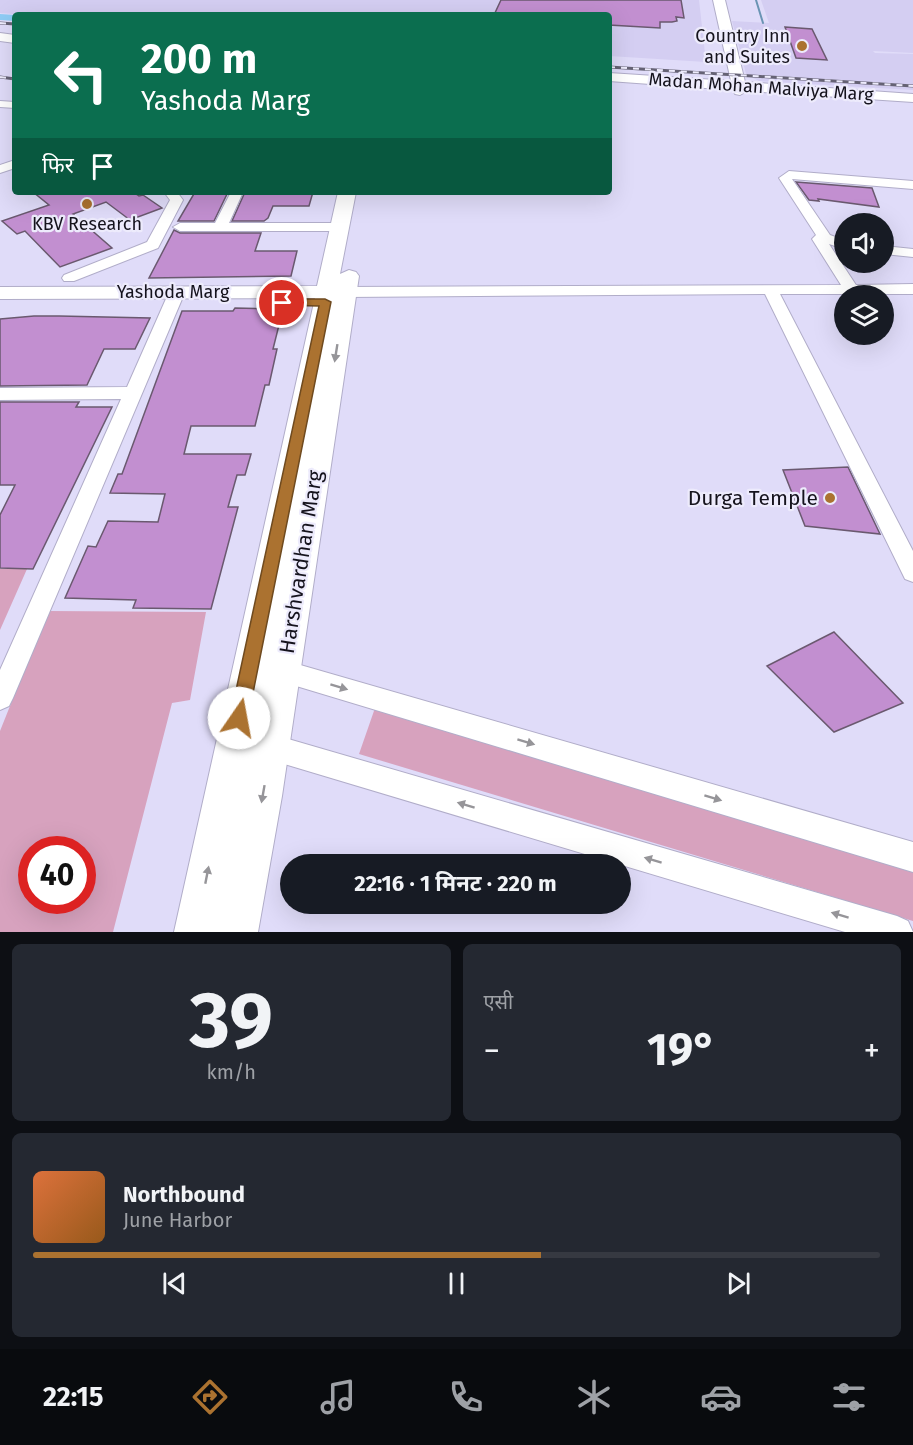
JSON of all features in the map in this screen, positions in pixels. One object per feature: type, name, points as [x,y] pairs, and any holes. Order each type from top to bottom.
[{"type":"street","points":[[719,0],[739,89]]},
{"type":"street","name":"Madan Mohan Malviya Marg","points":[[612,77],[913,103]]},
{"type":"street","name":"Madan Mohan Malviya Marg","points":[[612,82],[913,98]]},
{"type":"street","points":[[834,241],[825,238],[785,178],[789,175],[913,185]]},
{"type":"street","points":[[69,278],[153,245],[177,200],[173,195]]},
{"type":"street","points":[[220,227],[236,195]]},
{"type":"street","name":"Harshvardhan Marg","points":[[237,932],[283,671],[336,297],[346,195]]},
{"type":"street","name":"Harshvardhan Marg","points":[[195,932],[250,661],[362,195]]},
{"type":"street","points":[[180,227],[341,227]]},
{"type":"street","points":[[819,239],[843,285]]},
{"type":"street","points":[[894,251],[913,253]]},
{"type":"street","points":[[894,290],[913,289]]},
{"type":"street","name":"Yashoda Marg","points":[[0,293],[175,298]]},
{"type":"street","points":[[336,297],[834,294]]},
{"type":"street","points":[[773,295],[913,573]]},
{"type":"street","name":"Yashoda Marg","points":[[0,304],[175,298],[336,297]]},
{"type":"street","points":[[0,698],[175,298]]},
{"type":"street","points":[[894,300],[913,299]]},
{"type":"street","points":[[0,394],[133,393]]},
{"type":"street","points":[[250,661],[913,857]]},
{"type":"street","points":[[235,736],[897,932]]},
{"type":"shaded area","points":[[0,0],[699,0],[706,62],[612,56],[612,12],[0,13]]},
{"type":"shaded area","points":[[761,0],[913,0],[913,53],[873,51],[875,53],[913,54],[913,90],[759,81],[746,74],[732,21],[769,23]]},
{"type":"shaded area","points":[[0,569],[27,569],[0,630]]},
{"type":"shaded area","points":[[48,611],[206,612],[190,700],[172,703],[113,932],[0,932],[0,731]]},
{"type":"shaded area","points":[[375,708],[913,869],[913,921],[359,754]]},
{"type":"building","points":[[501,0],[681,0],[684,18],[676,17],[677,21],[660,22],[660,28],[612,25],[612,12],[495,12]]},
{"type":"building","points":[[785,27],[812,29],[827,60],[796,58]]},
{"type":"building","points":[[796,182],[872,188],[879,207],[818,199],[819,201],[809,200]]},
{"type":"building","points":[[37,195],[143,195],[162,208],[130,220],[106,202],[73,214],[112,248],[60,267],[25,231],[17,234],[2,221],[49,205]]},
{"type":"building","points":[[193,195],[227,195],[214,221],[178,221]]},
{"type":"building","points":[[244,195],[312,195],[309,206],[273,206],[268,218],[264,221],[232,221]]},
{"type":"building","points":[[174,230],[180,233],[261,233],[255,251],[297,251],[291,276],[149,278]]},
{"type":"building","points":[[235,308],[283,309],[273,349],[277,349],[269,385],[265,385],[255,426],[191,426],[184,454],[251,454],[245,475],[237,475],[228,507],[238,507],[211,609],[133,608],[136,600],[65,598],[88,546],[96,547],[108,521],[158,522],[165,494],[110,493],[118,474],[122,474],[182,311],[233,311]]},
{"type":"building","points":[[34,316],[150,318],[135,349],[104,349],[87,385],[0,386],[0,319]]},
{"type":"building","points":[[0,402],[79,402],[76,407],[112,407],[33,569],[0,568],[0,515],[15,485],[0,485]]},
{"type":"building","name":"Durga Temple","points":[[848,467],[880,534],[805,526],[783,470]]},
{"type":"building","points":[[834,632],[903,703],[834,732],[767,666]]},
{"type":"waterway","points":[[756,0],[763,23]]},
{"type":"waterway","points":[[0,17],[12,18]]},
{"type":"railway","points":[[0,23],[12,24]]},
{"type":"railway","points":[[612,67],[913,86]]},
{"type":"railway","points":[[0,77],[12,79]]},
{"type":"place","name":"Country Inn and Suites","points":[[802,46]]},
{"type":"place","name":"KBV Research","points":[[87,204]]},
{"type":"place","name":"Durga Temple","points":[[830,498]]},
{"type":"route","points":[[239,718],[325,302],[282,303]]}]
